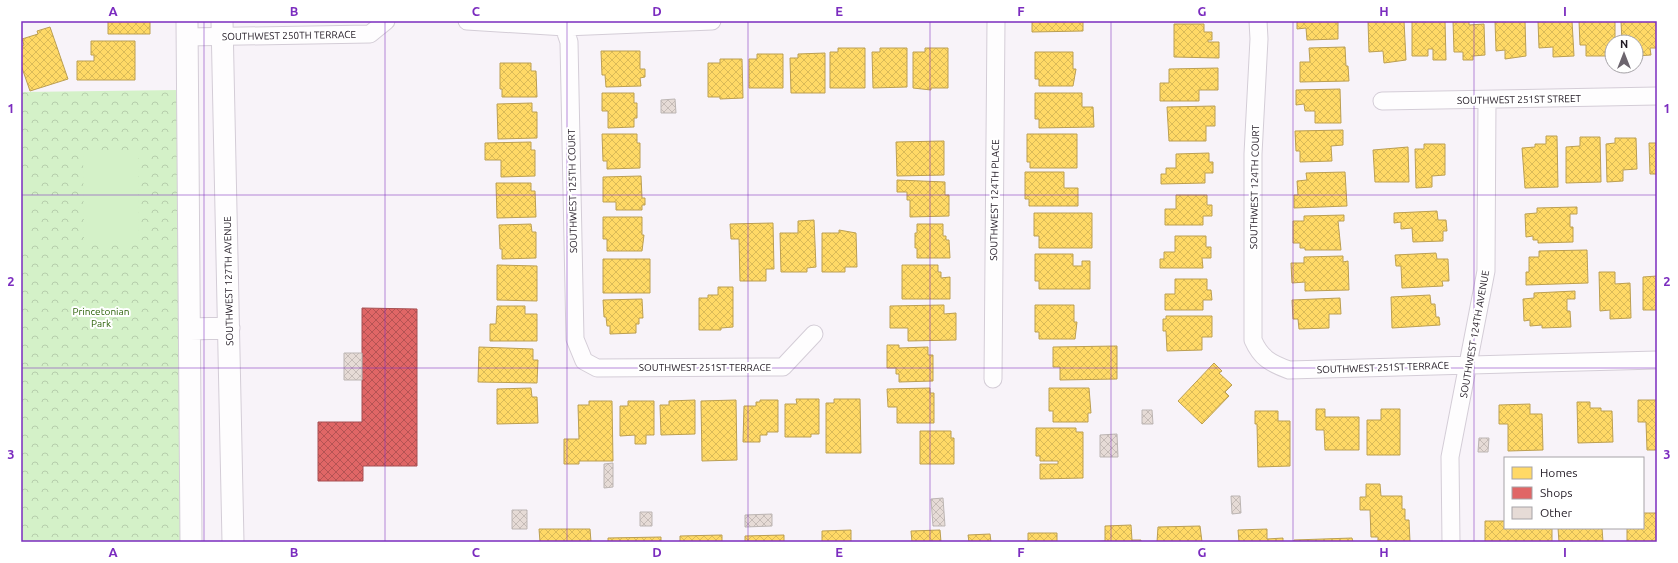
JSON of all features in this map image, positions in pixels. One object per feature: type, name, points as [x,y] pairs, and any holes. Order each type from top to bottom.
[{"type":"street","name":"SOUTHWEST 250TH TERRACE","points":[[187,29],[370,34],[386,21]]},
{"type":"street","points":[[467,21],[564,24],[712,21]]},
{"type":"street","name":"SOUTHWEST 124TH PLACE","points":[[992,379],[996,21]]},
{"type":"street","name":"SOUTHWEST 124TH COURT","points":[[1258,21],[1259,39],[1253,154],[1253,340],[1259,353]]},
{"type":"street","name":"SOUTHWEST 125TH COURT","points":[[564,24],[569,42],[574,339],[584,361]]},
{"type":"street","points":[[187,29],[191,542]]},
{"type":"street","name":"SOUTHWEST 127TH AVENUE","points":[[222,29],[233,542]]},
{"type":"street","name":"SOUTHWEST 251ST STREET","points":[[1382,101],[1657,96]]},
{"type":"street","name":"SOUTHWEST 124TH AVENUE","points":[[1451,542],[1450,457],[1486,271],[1487,100]]},
{"type":"street","points":[[190,329],[229,328]]},
{"type":"street","name":"SOUTHWEST 251ST TERRACE","points":[[584,361],[597,368],[783,367],[814,334]]},
{"type":"street","name":"SOUTHWEST 251ST TERRACE","points":[[1259,353],[1273,364],[1289,370],[1657,360]]},
{"type":"green space","name":"Princetonian Park","points":[[180,90],[182,542],[21,542],[21,92]]},
{"type":"green space","points":[[83,153],[138,153],[139,244],[84,244]]},
{"type":"green space","points":[[21,174],[29,174],[29,245],[21,245]]},
{"type":"building: Homes","points":[[108,21],[150,21],[150,34],[108,34]]},
{"type":"building: Homes","points":[[1032,21],[1083,21],[1083,31],[1032,32]]},
{"type":"building: Homes","points":[[1297,21],[1338,21],[1338,39],[1307,40],[1306,28],[1297,29]]},
{"type":"building: Homes","points":[[1368,21],[1404,21],[1406,60],[1384,63],[1383,51],[1369,52]]},
{"type":"building: Homes","points":[[1412,21],[1445,21],[1446,60],[1433,60],[1433,49],[1428,49],[1428,56],[1412,56]]},
{"type":"building: Homes","points":[[1453,21],[1469,21],[1469,25],[1484,24],[1485,55],[1473,56],[1473,60],[1463,60],[1463,52],[1454,52]]},
{"type":"building: Homes","points":[[1495,21],[1525,21],[1526,56],[1505,59],[1505,50],[1496,51]]},
{"type":"building: Homes","points":[[1538,21],[1572,21],[1574,56],[1553,57],[1553,47],[1539,48]]},
{"type":"building: Homes","points":[[1579,21],[1615,21],[1615,34],[1604,34],[1604,56],[1586,56],[1586,45],[1580,45]]},
{"type":"building: Homes","points":[[1621,21],[1657,21],[1657,44],[1656,48],[1650,48],[1651,55],[1644,55],[1644,34],[1622,34]]},
{"type":"building: Homes","points":[[1174,24],[1204,24],[1204,32],[1212,32],[1212,40],[1208,40],[1208,42],[1219,42],[1219,58],[1174,57]]},
{"type":"building: Homes","points":[[50,27],[68,79],[30,91],[21,65],[21,47],[24,45],[22,39],[38,34],[37,31]]},
{"type":"building: Homes","points":[[91,41],[135,41],[135,80],[77,80],[77,61],[94,61],[94,55],[91,55]]},
{"type":"building: Homes","points":[[1345,47],[1346,66],[1348,66],[1349,81],[1300,82],[1300,62],[1310,62],[1309,48]]},
{"type":"building: Homes","points":[[838,48],[865,48],[865,88],[830,88],[830,52],[838,52]]},
{"type":"building: Homes","points":[[880,48],[907,48],[907,87],[873,88],[872,52],[880,52]]},
{"type":"building: Homes","points":[[925,48],[948,48],[948,88],[931,88],[931,90],[913,88],[913,52],[925,52]]},
{"type":"building: Homes","points":[[601,51],[640,51],[640,69],[645,69],[645,77],[640,78],[641,86],[606,87],[605,75],[602,75]]},
{"type":"building: Homes","points":[[1035,52],[1073,52],[1073,69],[1076,69],[1073,86],[1039,86],[1039,79],[1035,79]]},
{"type":"building: Homes","points":[[825,53],[825,93],[791,93],[790,58],[798,58],[798,54]]},
{"type":"building: Homes","points":[[757,54],[783,54],[783,88],[749,88],[749,59],[757,59]]},
{"type":"building: Homes","points":[[720,59],[742,59],[743,98],[720,99],[720,97],[708,97],[708,63],[720,63]]},
{"type":"building: Homes","points":[[500,63],[531,63],[531,71],[536,71],[537,97],[502,97],[502,89],[500,89]]},
{"type":"building: Homes","points":[[1218,68],[1218,90],[1199,90],[1199,101],[1160,101],[1160,83],[1169,83],[1169,69]]},
{"type":"building: Homes","points":[[1340,89],[1341,123],[1315,123],[1315,111],[1305,111],[1304,104],[1296,105],[1296,90]]},
{"type":"building: Homes","points":[[602,93],[634,93],[634,103],[637,103],[637,118],[634,118],[634,127],[608,128],[608,111],[602,111]]},
{"type":"building: Homes","points":[[1035,93],[1082,93],[1082,107],[1093,107],[1094,127],[1039,128],[1039,119],[1035,119]]},
{"type":"building: Homes","points":[[532,103],[532,112],[537,112],[537,138],[498,139],[497,104]]},
{"type":"building: Homes","points":[[1215,106],[1215,126],[1206,126],[1206,141],[1169,141],[1167,107]]},
{"type":"building: Homes","points":[[1343,130],[1343,145],[1331,146],[1332,161],[1300,162],[1300,151],[1296,151],[1295,131]]},
{"type":"building: Homes","points":[[602,134],[637,134],[637,143],[640,143],[640,168],[607,169],[607,161],[603,161]]},
{"type":"building: Homes","points":[[1027,134],[1077,134],[1077,168],[1030,168],[1030,162],[1027,162]]},
{"type":"building: Homes","points":[[1546,136],[1557,136],[1558,187],[1525,188],[1522,148],[1535,147],[1535,144],[1546,144]]},
{"type":"building: Homes","points":[[1580,137],[1600,137],[1601,182],[1566,183],[1566,147],[1580,146]]},
{"type":"building: Homes","points":[[1615,138],[1636,138],[1637,169],[1623,170],[1623,181],[1607,182],[1606,144],[1615,143]]},
{"type":"building: Homes","points":[[944,141],[944,175],[897,176],[896,142]]},
{"type":"building: Homes","points":[[531,142],[531,150],[535,150],[535,176],[501,177],[501,160],[485,160],[485,143]]},
{"type":"building: Homes","points":[[1649,143],[1657,143],[1657,174],[1650,174]]},
{"type":"building: Homes","points":[[1424,144],[1445,144],[1445,175],[1432,176],[1432,187],[1416,188],[1415,149],[1424,149]]},
{"type":"building: Homes","points":[[1408,147],[1409,182],[1375,182],[1373,150]]},
{"type":"building: Homes","points":[[1209,153],[1209,162],[1213,162],[1213,173],[1205,173],[1205,183],[1161,184],[1161,174],[1166,174],[1166,168],[1176,168],[1176,154]]},
{"type":"building: Homes","points":[[1025,172],[1064,172],[1064,188],[1078,188],[1078,206],[1029,206],[1029,199],[1025,199]]},
{"type":"building: Homes","points":[[1345,172],[1347,206],[1294,208],[1294,195],[1298,195],[1297,181],[1307,180],[1306,173]]},
{"type":"building: Homes","points":[[641,176],[642,198],[645,198],[645,205],[642,205],[642,210],[616,210],[616,202],[603,202],[603,177]]},
{"type":"building: Homes","points":[[897,180],[945,182],[945,195],[949,195],[949,216],[910,217],[910,200],[907,200],[907,192],[897,192]]},
{"type":"building: Homes","points":[[496,183],[531,183],[531,191],[535,191],[536,217],[497,218]]},
{"type":"building: Homes","points":[[1176,195],[1207,195],[1207,205],[1212,205],[1212,216],[1203,216],[1203,225],[1165,225],[1165,209],[1176,209]]},
{"type":"building: Homes","points":[[1577,207],[1577,214],[1570,214],[1570,227],[1573,227],[1573,242],[1538,243],[1538,240],[1533,240],[1533,236],[1526,237],[1525,214],[1537,213],[1537,208]]},
{"type":"building: Homes","points":[[1437,211],[1438,220],[1446,220],[1447,231],[1443,231],[1443,241],[1413,242],[1412,228],[1401,229],[1401,222],[1394,223],[1394,213]]},
{"type":"building: Homes","points":[[1034,213],[1092,213],[1092,248],[1039,248],[1039,236],[1034,236]]},
{"type":"building: Homes","points":[[1344,215],[1344,221],[1338,221],[1341,250],[1305,250],[1305,248],[1300,248],[1300,243],[1293,243],[1293,221],[1304,221],[1304,216]]},
{"type":"building: Homes","points":[[603,217],[642,217],[642,235],[644,235],[642,251],[607,251],[607,239],[603,239]]},
{"type":"building: Homes","points":[[814,220],[816,267],[807,268],[807,272],[781,272],[780,233],[798,233],[798,221]]},
{"type":"building: Homes","points":[[773,223],[774,269],[766,269],[766,281],[740,281],[739,239],[731,239],[730,224]]},
{"type":"building: Homes","points":[[531,224],[532,232],[536,232],[536,258],[502,259],[499,225]]},
{"type":"building: Homes","points":[[917,224],[943,224],[943,236],[946,236],[946,240],[949,240],[950,258],[917,258],[915,233],[917,233]]},
{"type":"building: Homes","points":[[839,230],[856,233],[857,267],[845,267],[845,272],[822,272],[822,233],[839,233]]},
{"type":"building: Homes","points":[[1175,236],[1206,236],[1206,247],[1211,247],[1211,258],[1202,258],[1203,268],[1160,268],[1160,259],[1164,259],[1164,252],[1175,252]]},
{"type":"building: Homes","points":[[1587,250],[1588,283],[1526,285],[1526,272],[1529,272],[1529,257],[1539,257],[1539,251]]},
{"type":"building: Homes","points":[[1436,253],[1437,259],[1448,259],[1449,281],[1442,281],[1443,286],[1402,288],[1401,266],[1396,266],[1395,255]]},
{"type":"building: Homes","points":[[1035,254],[1073,254],[1073,266],[1082,266],[1082,261],[1090,261],[1090,289],[1039,289],[1039,281],[1035,281]]},
{"type":"building: Homes","points":[[1343,256],[1343,262],[1348,261],[1349,290],[1305,291],[1305,282],[1292,283],[1291,263],[1304,263],[1304,257]]},
{"type":"building: Homes","points":[[603,259],[650,259],[650,293],[603,293]]},
{"type":"building: Homes","points":[[497,265],[537,266],[537,301],[497,300]]},
{"type":"building: Homes","points":[[902,265],[938,265],[938,272],[941,272],[941,278],[950,277],[950,299],[902,299]]},
{"type":"building: Homes","points":[[1599,272],[1615,272],[1615,284],[1630,283],[1631,318],[1610,319],[1610,310],[1600,311]]},
{"type":"building: Homes","points":[[1657,276],[1657,310],[1643,310],[1643,277]]},
{"type":"building: Homes","points":[[1175,279],[1207,279],[1207,290],[1211,290],[1212,300],[1203,300],[1203,310],[1165,310],[1165,294],[1175,294]]},
{"type":"building: Homes","points":[[718,287],[733,287],[733,327],[721,328],[721,330],[699,330],[699,298],[708,298],[708,295],[718,295]]},
{"type":"building: Homes","points":[[1575,291],[1575,299],[1567,299],[1567,311],[1570,311],[1571,327],[1542,328],[1542,325],[1530,326],[1530,320],[1524,321],[1523,299],[1534,298],[1534,293]]},
{"type":"building: Homes","points":[[1430,295],[1431,304],[1435,304],[1436,317],[1439,317],[1440,325],[1392,328],[1391,297]]},
{"type":"building: Homes","points":[[1340,298],[1341,314],[1329,314],[1329,328],[1299,329],[1298,319],[1293,319],[1292,300]]},
{"type":"building: Homes","points":[[642,299],[643,318],[639,318],[639,324],[636,324],[636,333],[610,334],[610,326],[607,326],[606,317],[604,317],[603,300]]},
{"type":"building: Homes","points":[[944,305],[944,314],[956,313],[956,340],[908,341],[908,328],[890,328],[890,306]]},
{"type":"building: Homes","points":[[1035,305],[1074,305],[1074,322],[1077,322],[1075,339],[1039,339],[1039,332],[1035,332]]},
{"type":"building: Homes","points":[[497,306],[525,306],[525,314],[537,314],[537,341],[490,341],[490,324],[496,324]]},
{"type":"building: Homes","points":[[1166,316],[1212,316],[1212,337],[1202,337],[1202,350],[1167,351],[1166,331],[1163,331],[1163,319],[1166,319]]},
{"type":"building: Homes","points":[[887,345],[899,345],[899,348],[928,347],[928,355],[933,355],[933,381],[899,382],[899,374],[896,374],[896,368],[887,368]]},
{"type":"building: Homes","points":[[1117,346],[1117,379],[1060,380],[1060,367],[1053,367],[1053,347]]},
{"type":"building: Homes","points":[[479,347],[533,349],[533,360],[538,360],[537,383],[478,382]]},
{"type":"building: Homes","points":[[1214,363],[1222,371],[1219,373],[1232,385],[1225,392],[1229,396],[1202,424],[1178,401]]},
{"type":"building: Homes","points":[[531,388],[532,397],[537,397],[538,423],[497,424],[497,389]]},
{"type":"building: Homes","points":[[930,388],[930,393],[934,393],[934,423],[897,423],[897,407],[888,407],[887,389]]},
{"type":"building: Homes","points":[[1049,388],[1089,388],[1091,413],[1088,413],[1088,422],[1053,422],[1053,411],[1049,411]]},
{"type":"building: Homes","points":[[796,399],[819,399],[819,434],[811,434],[811,437],[785,437],[785,404],[797,404]]},
{"type":"building: Homes","points":[[834,399],[860,399],[861,453],[826,453],[826,403],[834,403]]},
{"type":"building: Homes","points":[[695,400],[695,434],[661,435],[660,405],[669,405],[669,401]]},
{"type":"building: Homes","points":[[736,400],[737,460],[702,461],[701,401]]},
{"type":"building: Homes","points":[[760,400],[778,400],[778,432],[767,432],[767,435],[760,435],[760,442],[743,442],[744,406],[756,406],[756,402],[760,402]]},
{"type":"building: Homes","points":[[1638,400],[1657,400],[1657,450],[1647,450],[1646,422],[1638,422]]},
{"type":"building: Homes","points":[[589,401],[612,401],[613,461],[579,461],[579,464],[564,464],[564,439],[579,439],[578,405],[589,405]]},
{"type":"building: Homes","points":[[628,401],[654,401],[654,435],[646,435],[646,444],[635,444],[635,435],[620,436],[620,406],[628,406]]},
{"type":"building: Homes","points":[[1577,402],[1590,402],[1590,408],[1601,408],[1601,411],[1612,411],[1613,442],[1578,443]]},
{"type":"building: Homes","points":[[1530,404],[1530,414],[1542,414],[1543,450],[1508,451],[1508,424],[1499,424],[1499,405]]},
{"type":"building: Homes","points":[[1316,409],[1325,409],[1325,417],[1359,417],[1359,450],[1325,450],[1324,430],[1316,430]]},
{"type":"building: Homes","points":[[1381,409],[1400,409],[1400,455],[1367,455],[1367,420],[1381,420]]},
{"type":"building: Homes","points":[[1255,411],[1278,411],[1278,421],[1290,421],[1290,466],[1258,467],[1257,424],[1255,424]]},
{"type":"building: Homes","points":[[1036,428],[1076,428],[1076,432],[1083,432],[1083,478],[1040,479],[1040,464],[1058,464],[1058,461],[1040,461],[1040,456],[1036,456]]},
{"type":"building: Homes","points":[[920,431],[951,431],[951,438],[954,438],[954,464],[920,464]]},
{"type":"building: Homes","points":[[1366,484],[1380,484],[1381,496],[1402,496],[1402,509],[1405,509],[1405,520],[1409,520],[1410,542],[1378,542],[1378,537],[1371,537],[1370,510],[1360,510],[1360,497],[1366,497]]},
{"type":"building: Homes","points":[[1644,513],[1657,513],[1657,542],[1627,542],[1627,529],[1644,529]]},
{"type":"building: Homes","points":[[1485,521],[1504,521],[1504,529],[1552,529],[1552,542],[1485,542]]},
{"type":"building: Homes","points":[[1131,525],[1132,540],[1141,540],[1141,542],[1089,542],[1105,541],[1105,526]]},
{"type":"building: Homes","points":[[1200,526],[1202,542],[1157,542],[1158,527]]},
{"type":"building: Homes","points":[[539,529],[590,529],[591,542],[540,542]]},
{"type":"building: Homes","points":[[1267,529],[1267,539],[1283,538],[1283,542],[1239,542],[1238,530]]},
{"type":"building: Homes","points":[[1558,529],[1602,529],[1603,542],[1559,542]]},
{"type":"building: Homes","points":[[851,530],[851,542],[822,542],[822,531]]},
{"type":"building: Homes","points":[[940,530],[941,542],[912,542],[911,531]]},
{"type":"building: Homes","points":[[1028,533],[1057,533],[1057,542],[1028,542]]},
{"type":"building: Homes","points":[[990,534],[991,542],[969,542],[968,535]]},
{"type":"building: Homes","points":[[722,535],[722,542],[680,542],[680,536]]},
{"type":"building: Homes","points":[[784,535],[784,542],[745,542],[745,536]]},
{"type":"building: Homes","points":[[661,537],[661,542],[608,542],[608,538]]},
{"type":"building: Homes","points":[[1352,538],[1353,542],[1294,542],[1294,540]]},
{"type":"building: Shops","points":[[362,308],[417,309],[417,466],[363,466],[363,481],[318,481],[318,422],[362,422]]},
{"type":"building: Other","points":[[675,99],[676,113],[661,113],[661,100]]},
{"type":"building: Other","points":[[344,353],[362,353],[362,380],[344,380]]},
{"type":"building: Other","points":[[1142,410],[1152,410],[1153,424],[1142,424]]},
{"type":"building: Other","points":[[1117,434],[1118,457],[1100,457],[1100,435]]},
{"type":"building: Other","points":[[1479,438],[1489,438],[1488,452],[1478,452]]},
{"type":"building: Other","points":[[613,463],[613,487],[604,488],[604,464]]},
{"type":"building: Other","points":[[1231,496],[1240,496],[1241,513],[1232,514]]},
{"type":"building: Other","points":[[943,498],[945,526],[933,526],[931,499]]},
{"type":"building: Other","points":[[512,510],[527,510],[527,529],[512,529]]},
{"type":"building: Other","points":[[640,512],[652,512],[652,526],[640,526]]},
{"type":"building: Other","points":[[772,514],[772,526],[745,527],[745,515]]}]
